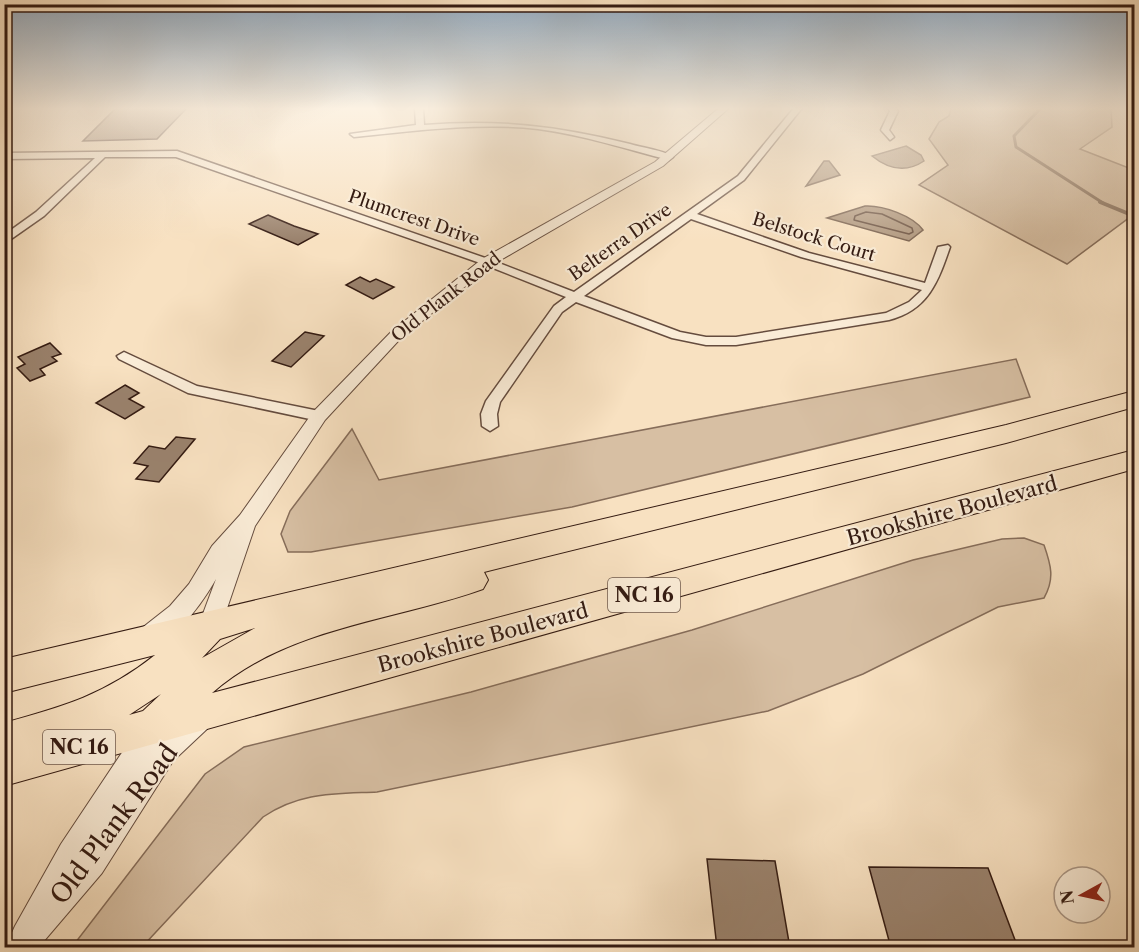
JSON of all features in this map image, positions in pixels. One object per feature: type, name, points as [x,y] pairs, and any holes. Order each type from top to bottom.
[{"type":"highway","points":[[4,676],[556,541],[1016,432],[1134,399]]},
{"type":"highway","name":"Brookshire Boulevard","points":[[4,767],[1134,460]]},
{"type":"highway","points":[[154,727],[195,684],[229,659],[266,639],[330,617],[532,564],[547,553],[556,541]]},
{"type":"highway","points":[[4,742],[83,718],[119,701],[151,681],[185,653],[210,627]]},
{"type":"street","points":[[648,152],[669,157]]},
{"type":"street","name":"Old Plank Road","points":[[138,644],[178,613],[197,591],[220,552],[248,521],[319,416],[396,335],[487,262],[638,177],[674,152]]},
{"type":"street","name":"Belterra Drive","points":[[490,426],[489,414],[493,401],[558,309],[741,178],[762,152]]},
{"type":"street","points":[[4,241],[40,214],[104,154]]},
{"type":"street","name":"Plumcrest Drive","points":[[4,156],[177,154],[487,262],[573,297],[677,335],[706,341],[736,341],[889,316],[912,308],[922,300],[929,288],[944,246]]},
{"type":"street","name":"Belstock Court","points":[[690,215],[805,255],[929,288]]},
{"type":"street","points":[[124,356],[193,390],[319,416]]},
{"type":"street","name":"Old Plank Road","points":[[210,627],[248,521]]},
{"type":"street","name":"Old Plank Road","points":[[22,942],[91,862],[163,751],[206,713]]},
{"type":"street","name":"Old Plank Road","points":[[22,942],[72,855],[154,727]]},
{"type":"shaded area","points":[[939,152],[1089,152],[1134,170],[1134,214],[1067,264],[919,185],[948,165]]},
{"type":"shaded area","points":[[1016,359],[1030,397],[572,507],[311,552],[288,552],[281,534],[290,511],[352,429],[379,480]]},
{"type":"shaded area","points":[[1024,538],[1044,545],[1051,578],[1044,598],[998,607],[863,674],[768,711],[377,792],[318,796],[290,803],[263,817],[142,947],[72,947],[205,774],[244,747],[471,692],[692,630],[913,560],[1002,539]]},
{"type":"water","points":[[884,152],[917,152],[924,161],[911,167],[897,168],[884,164],[872,156]]},
{"type":"water","points":[[824,161],[829,161],[840,175],[806,186]]},
{"type":"water","points":[[865,206],[897,212],[912,220],[923,230],[909,241],[827,218]]},
{"type":"building","points":[[268,215],[318,234],[298,245],[249,224]]},
{"type":"building","points":[[360,277],[370,282],[376,279],[394,287],[373,299],[346,285]]},
{"type":"building","points":[[305,332],[324,336],[291,367],[272,361]]},
{"type":"building","points":[[50,343],[61,354],[52,357],[57,361],[40,369],[45,375],[30,381],[17,368],[25,364],[18,357]]},
{"type":"building","points":[[125,385],[139,393],[129,399],[144,407],[125,419],[96,403]]},
{"type":"building","points":[[176,437],[195,439],[159,482],[136,479],[148,466],[134,463],[149,446],[165,449]]},
{"type":"building","points":[[707,859],[775,861],[790,948],[717,948]]},
{"type":"building","points":[[869,867],[988,868],[1018,948],[891,948]]},
{"type":"waterway","points":[[1024,152],[1103,203]]},
{"type":"waterway","points":[[1100,202],[1134,216]]}]
